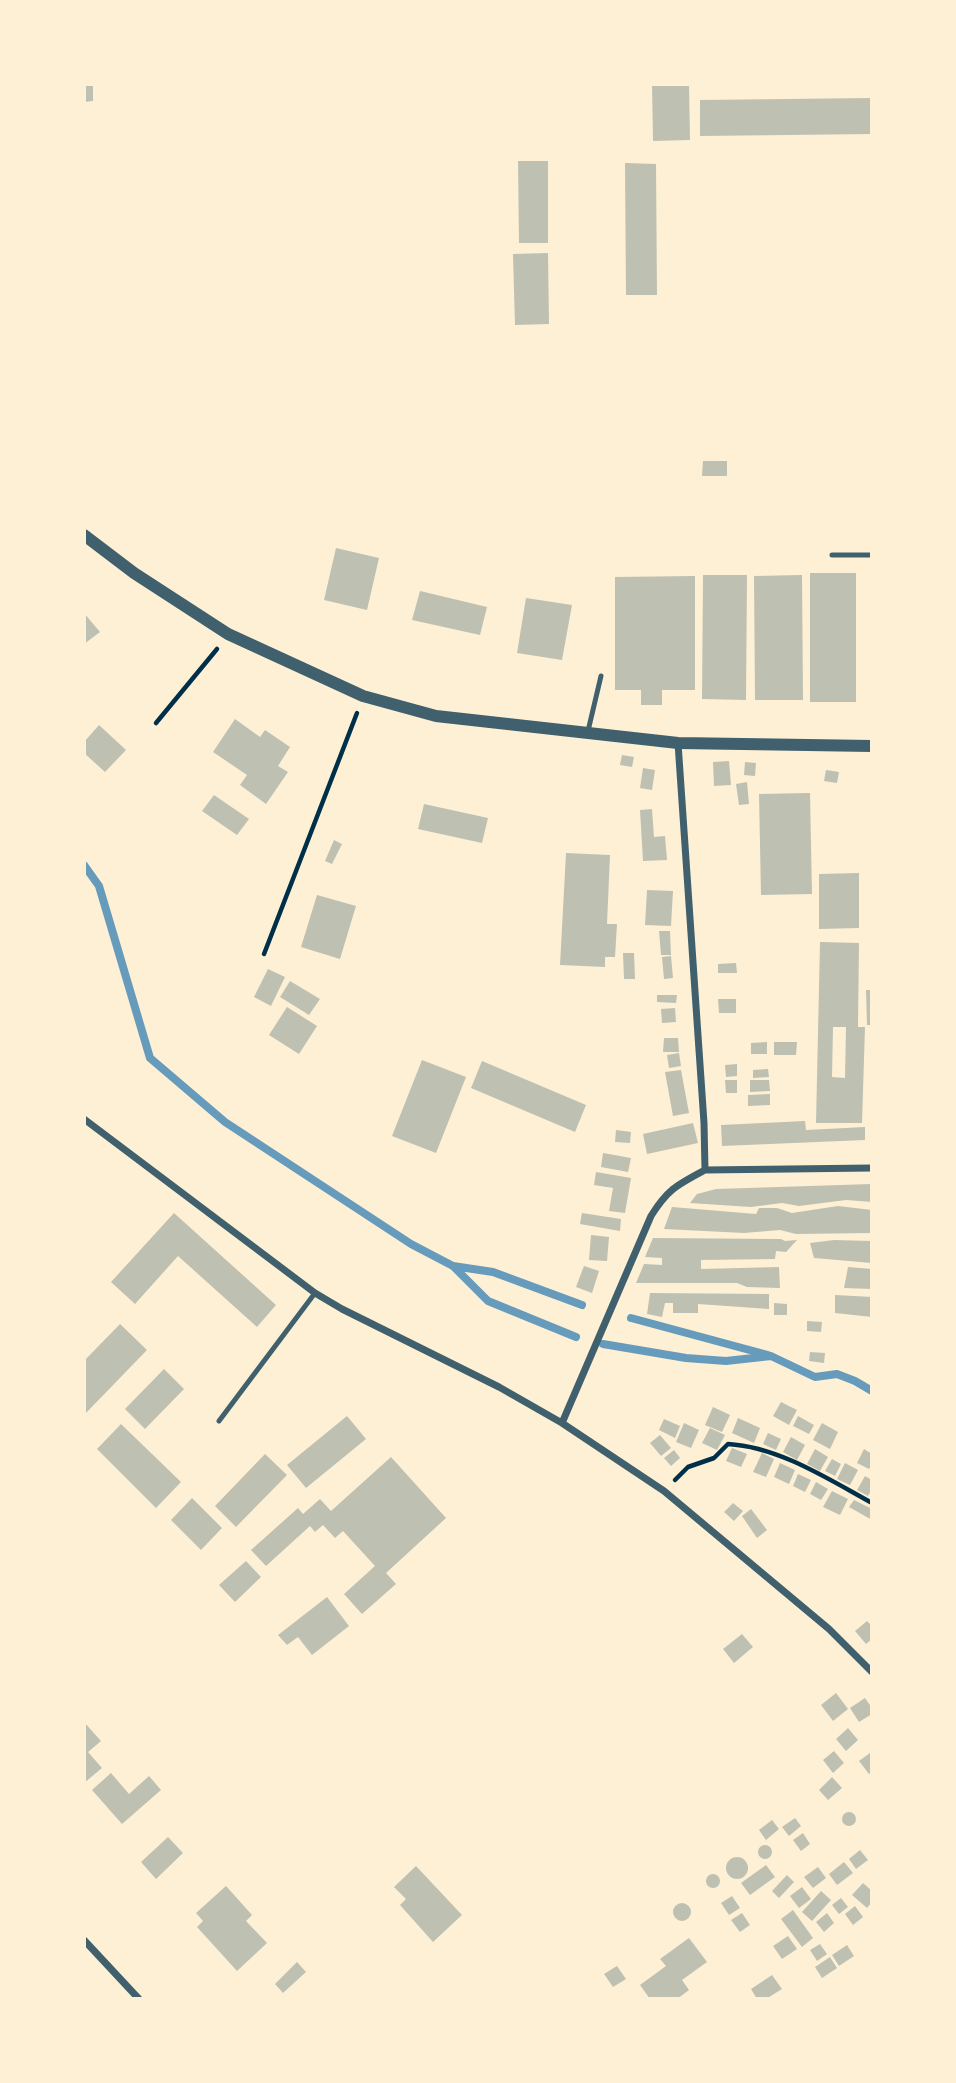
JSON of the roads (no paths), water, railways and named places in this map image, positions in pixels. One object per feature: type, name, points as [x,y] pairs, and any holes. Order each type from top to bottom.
[{"type":"street","points":[[84,535],[134,573],[228,634],[363,696],[436,716],[678,743],[872,746]]},
{"type":"street","points":[[678,743],[705,1170]]},
{"type":"street","points":[[84,1119],[315,1293],[499,1387],[562,1423],[664,1491],[829,1629],[872,1672]]},
{"type":"street","points":[[562,1423],[652,1216],[664,1196],[705,1170],[872,1168]]},
{"type":"street","points":[[84,1940],[139,1999]]},
{"type":"lane","points":[[832,555],[872,555]]},
{"type":"lane","points":[[588,734],[601,676]]},
{"type":"lane","points":[[219,1421],[315,1293]]},
{"type":"waterway","points":[[84,865],[99,886],[150,1058],[225,1122],[411,1244],[453,1266],[488,1301],[576,1337]]},
{"type":"waterway","points":[[453,1266],[493,1272],[582,1305]]},
{"type":"waterway","points":[[631,1318],[768,1355]]},
{"type":"waterway","points":[[603,1344],[686,1358],[726,1361],[771,1356],[815,1377],[837,1374],[872,1391]]}]
